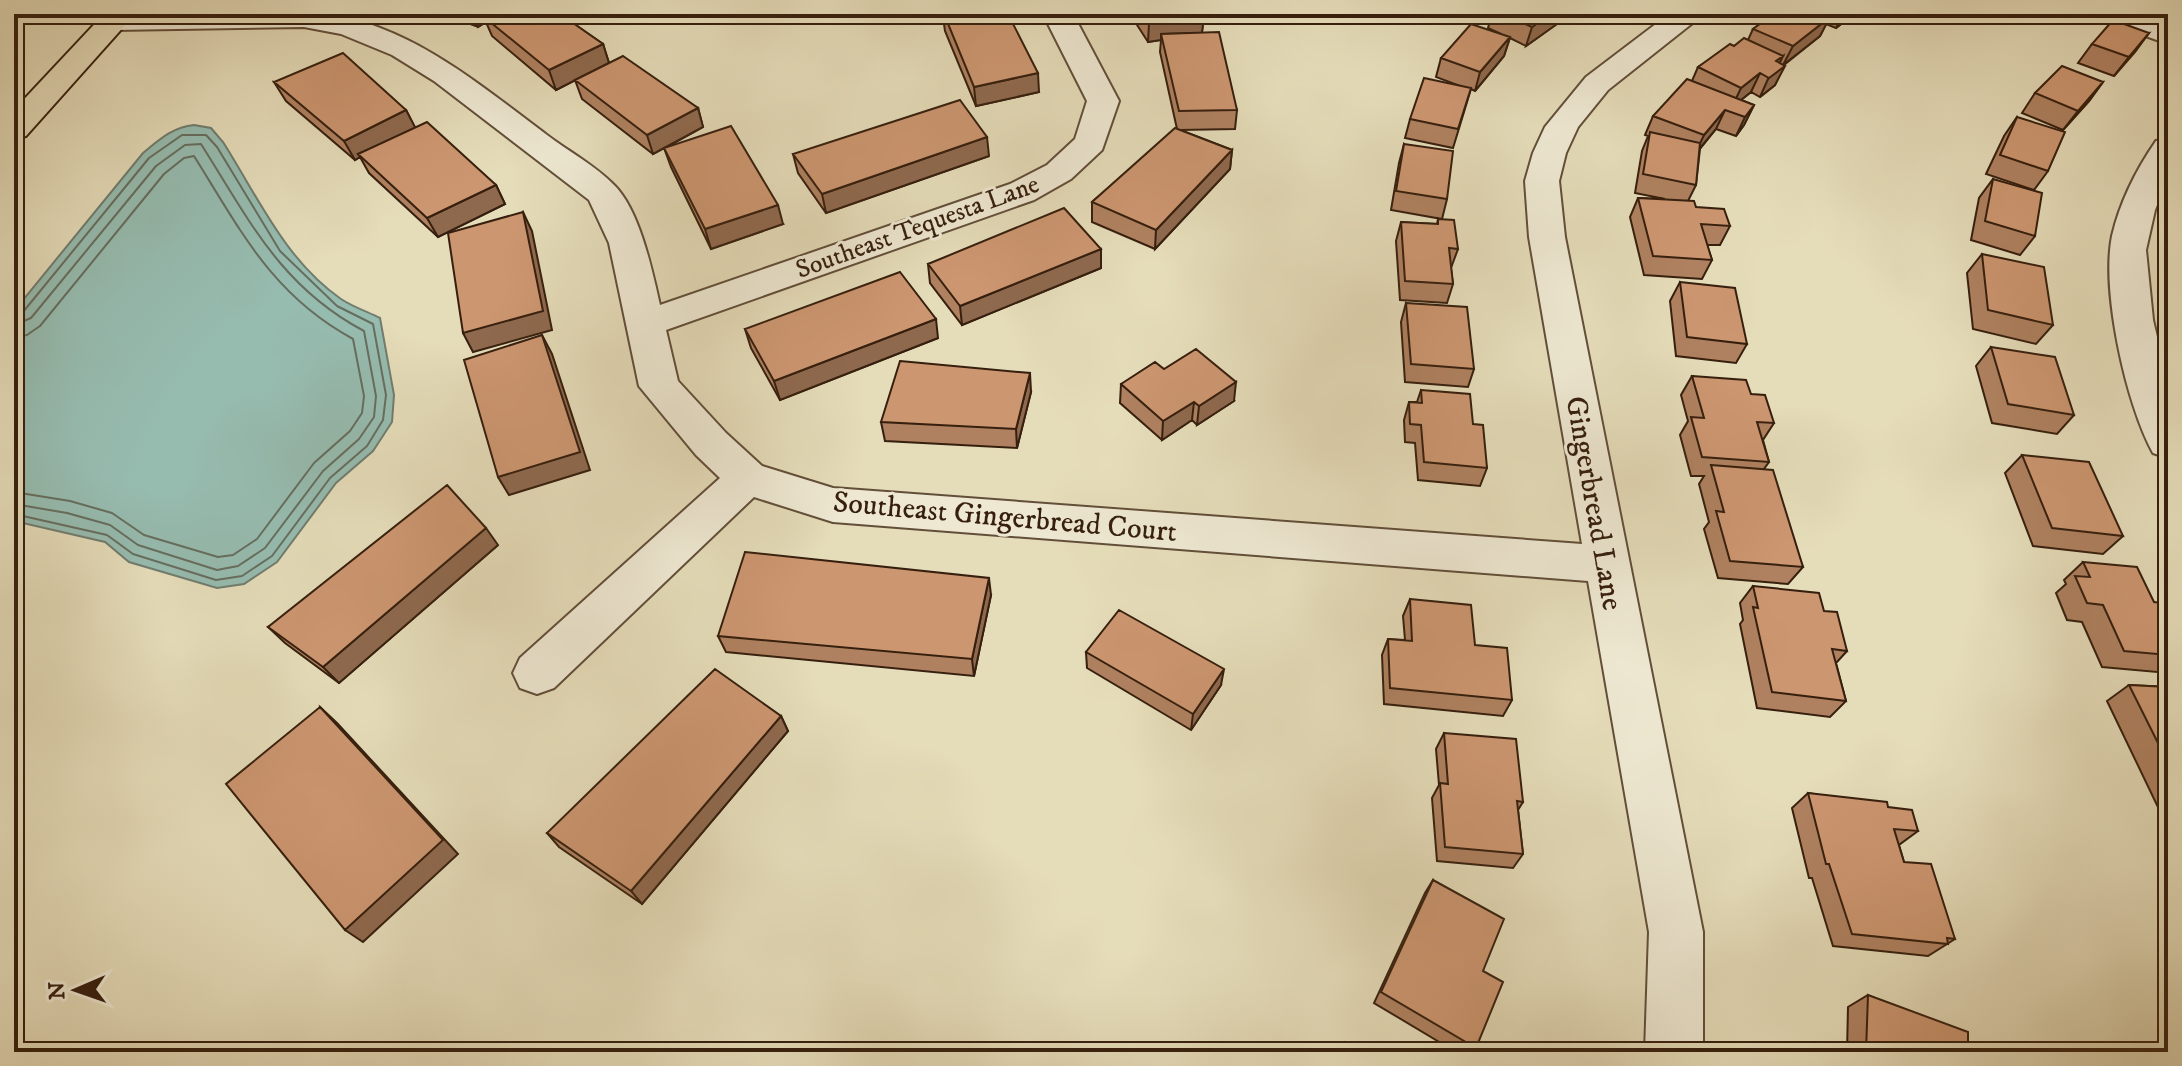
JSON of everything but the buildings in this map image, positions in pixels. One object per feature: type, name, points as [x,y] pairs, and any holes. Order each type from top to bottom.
[{"type":"main road","points":[[14,129],[117,17]]},
{"type":"street","name":"Southeast Tequesta Lane","points":[[644,324],[1022,192],[1059,172],[1090,143],[1103,101],[1058,14]]},
{"type":"street","name":"Gingerbread Lane","points":[[1674,1052],[1676,932],[1547,237],[1541,184],[1554,137],[1578,100],[1640,48],[1689,14]]},
{"type":"street","points":[[2112,14],[2168,35]]},
{"type":"street","name":"Southeast Gingerbread Court","points":[[117,17],[306,16],[348,26],[403,48],[445,74],[603,194],[627,243],[659,386],[711,444],[747,478],[833,505],[1607,564]]},
{"type":"street","points":[[2168,148],[2149,177],[2128,251],[2135,331],[2168,442]]},
{"type":"street","points":[[537,673],[747,478]]},
{"type":"water","points":[[194,125],[211,128],[223,142],[274,226],[304,266],[341,299],[380,318],[394,395],[392,422],[373,451],[336,483],[277,562],[244,584],[217,588],[129,562],[105,542],[14,521],[14,311],[143,153],[173,131]]}]
